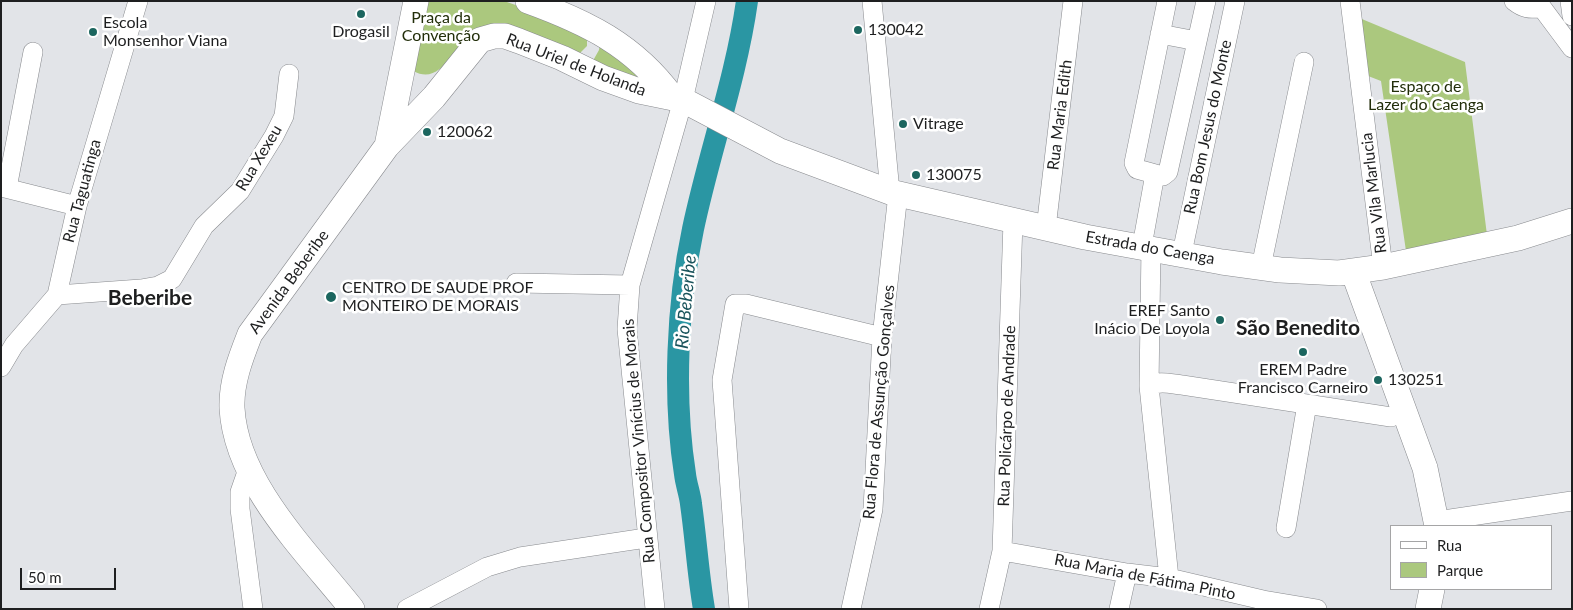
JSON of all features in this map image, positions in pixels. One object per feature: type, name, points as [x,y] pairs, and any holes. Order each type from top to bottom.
[{"type":"main road","name":"Avenida Beberibe","points":[[388,146],[399,91],[400,74],[416,1]]},
{"type":"main road","name":"Rua Uriel de Holanda","points":[[528,1],[561,13],[619,43],[685,103]]},
{"type":"main road","name":"Rua Uriel de Holanda","points":[[480,40],[494,36],[506,36],[562,58],[603,78],[639,91],[685,103]]},
{"type":"main road","name":"Avenida Beberibe","points":[[352,609],[278,515],[248,469],[232,407],[239,361],[250,334],[388,146],[434,97],[480,40]]},
{"type":"main road","points":[[603,78],[616,75],[622,70],[625,62],[619,43]]},
{"type":"main road","points":[[400,74],[406,90],[411,96],[418,100],[434,97]]},
{"type":"main road","name":"Estrada do Caenga","points":[[685,103],[780,151],[894,193],[1046,228],[1261,267],[1346,272],[1518,238],[1572,222]]},
{"type":"main road","points":[[1346,272],[1418,503],[1432,524]]},
{"type":"main road","points":[[1346,272],[1425,468],[1432,524]]},
{"type":"main road","points":[[1415,609],[1418,590]]},
{"type":"main road","points":[[1428,609],[1432,590]]},
{"type":"street","name":"Rua Taguatinga","points":[[1,367],[14,345],[57,295],[77,206],[138,1]]},
{"type":"street","name":"Rua Compositor Vinícius de Morais","points":[[655,609],[646,538],[627,330],[630,286],[685,103],[706,1]]},
{"type":"street","name":"Rua Flora de Assunção Gonçalves","points":[[851,609],[873,509],[882,337],[894,193],[872,1]]},
{"type":"street","name":"Rua Maria Edith","points":[[1046,228],[1073,1]]},
{"type":"street","points":[[1167,1],[1134,163],[1137,169],[1163,176],[1168,172],[1206,1]]},
{"type":"street","name":"Rua Bom Jesus do Monte","points":[[1182,253],[1235,1]]},
{"type":"street","name":"Rua Vila Marlucia","points":[[1350,1],[1383,266]]},
{"type":"street","points":[[1514,1],[1522,7],[1532,9],[1539,4],[1572,48]]},
{"type":"street","points":[[1570,1],[1572,16]]},
{"type":"street","points":[[1160,34],[1197,41]]},
{"type":"street","points":[[33,52],[4,187],[77,206]]},
{"type":"street","points":[[1261,267],[1304,62]]},
{"type":"street","name":"Rua Xexeu","points":[[57,295],[142,289],[158,286],[172,279],[204,226],[240,192],[274,136],[284,116],[289,74]]},
{"type":"street","points":[[1155,174],[1147,246],[1149,386],[1169,578]]},
{"type":"street","name":"Rua Policárpo de Andrade","points":[[989,609],[1002,550],[1013,221]]},
{"type":"street","points":[[516,283],[630,286]]},
{"type":"street","points":[[739,609],[722,380],[734,307],[738,303],[746,304],[882,337]]},
{"type":"street","points":[[1149,386],[1162,383],[1182,385],[1391,417]]},
{"type":"street","points":[[1286,528],[1307,404]]},
{"type":"street","points":[[248,469],[240,492],[240,509],[253,609]]},
{"type":"street","points":[[1432,524],[1570,506]]},
{"type":"street","points":[[407,609],[487,568],[520,557],[646,538]]},
{"type":"street","name":"Rua Maria de Fátima Pinto","points":[[1002,550],[1126,573],[1169,578],[1262,604],[1317,609]]},
{"type":"street","points":[[1119,609],[1126,573]]},
{"type":"green space","name":"Praça da Convenção","points":[[421,1],[504,1],[556,19],[587,39],[587,46],[579,54],[473,32],[440,69],[432,73],[423,74],[413,71]]},
{"type":"green space","name":"Espaço de Lazer do Caenga","points":[[1357,17],[1465,62],[1487,235],[1406,251],[1381,81],[1363,74]]},
{"type":"green space","points":[[600,42],[655,88],[590,66],[599,50]]},
{"type":"waterway","name":"Rio Beberibe","points":[[704,609],[681,445],[678,383],[680,319],[693,229],[736,59],[747,1]]},
{"type":"place","name":"Drogasil","points":[[361,14]]},
{"type":"place","name":"130042","points":[[858,30]]},
{"type":"place","name":"Escola Monsenhor Viana","points":[[93,32]]},
{"type":"place","name":"Vitrage","points":[[903,124]]},
{"type":"place","name":"120062","points":[[427,132]]},
{"type":"place","name":"130075","points":[[916,175]]},
{"type":"place","name":"CENTRO DE SAUDE PROF MONTEIRO DE MORAIS","points":[[331,297]]},
{"type":"place","name":"EREF Santo Inácio De Loyola","points":[[1220,320]]},
{"type":"place","name":"EREM Padre Francisco Carneiro","points":[[1303,352]]},
{"type":"place","name":"130251","points":[[1378,380]]},
{"type":"district","name":"Beberibe","points":[[150,298]]},
{"type":"district","name":"São Benedito","points":[[1298,328]]}]
